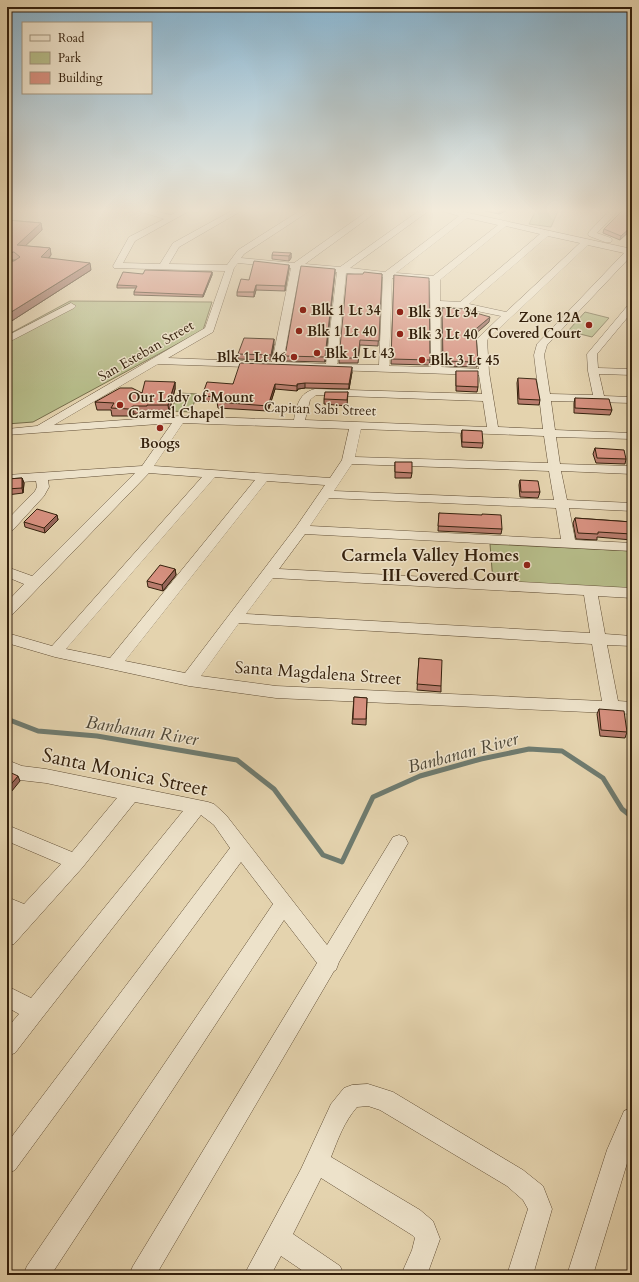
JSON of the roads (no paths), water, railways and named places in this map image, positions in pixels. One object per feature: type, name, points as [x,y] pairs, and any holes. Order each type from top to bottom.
[{"type":"street","name":"San Esteban Street","points":[[38,429],[209,330],[229,270]]},
{"type":"street","points":[[277,364],[295,270]]},
{"type":"street","points":[[330,367],[342,270],[435,278],[445,270]]},
{"type":"street","points":[[388,274],[394,270]]},
{"type":"street","points":[[462,305],[503,270]]},
{"type":"street","points":[[493,431],[484,372],[482,339],[555,270]]},
{"type":"street","points":[[569,544],[554,466],[539,355],[542,344],[612,270]]},
{"type":"street","points":[[384,368],[388,274]]},
{"type":"street","points":[[435,278],[436,370]]},
{"type":"street","points":[[436,304],[462,305],[507,315]]},
{"type":"street","points":[[7,340],[71,306]]},
{"type":"street","points":[[599,399],[593,371],[592,354],[632,306]]},
{"type":"street","points":[[157,361],[484,372]]},
{"type":"street","points":[[593,371],[632,372]]},
{"type":"street","points":[[299,423],[305,397],[309,393],[315,392],[488,398]]},
{"type":"street","points":[[544,397],[632,400]]},
{"type":"street","points":[[81,405],[74,410],[71,417],[76,421],[86,424],[99,424]]},
{"type":"street","points":[[7,611],[146,469],[180,419]]},
{"type":"street","name":"Capitan Sabi Street","points":[[7,432],[180,419],[632,436]]},
{"type":"street","points":[[189,680],[301,530],[334,482],[348,460],[356,425]]},
{"type":"street","points":[[348,460],[554,466],[632,470]]},
{"type":"street","points":[[7,480],[146,469],[334,482]]},
{"type":"street","points":[[55,652],[211,474]]},
{"type":"street","points":[[7,528],[40,493],[43,487],[41,477]]},
{"type":"street","points":[[114,664],[264,477]]},
{"type":"street","points":[[326,494],[632,507]]},
{"type":"street","points":[[301,530],[632,547]]},
{"type":"street","points":[[7,572],[34,582]]},
{"type":"street","points":[[268,573],[632,593]]},
{"type":"street","points":[[590,591],[611,706]]},
{"type":"street","points":[[235,618],[632,641]]},
{"type":"street","name":"Santa Magdalena Street","points":[[7,638],[55,652],[189,680],[276,692],[632,708]]},
{"type":"street","name":"Santa Monica Street","points":[[7,766],[20,773],[54,778],[208,809],[220,820],[329,963]]},
{"type":"street","points":[[7,937],[26,914],[75,862],[131,794]]},
{"type":"street","points":[[7,1045],[197,807]]},
{"type":"street","points":[[7,833],[75,862]]},
{"type":"street","points":[[142,1275],[399,843]]},
{"type":"street","points":[[7,1162],[241,848]]},
{"type":"street","points":[[36,1275],[284,904]]},
{"type":"street","points":[[7,906],[26,914]]},
{"type":"street","points":[[7,996],[35,1011]]},
{"type":"street","points":[[257,1275],[317,1162],[335,1116],[352,1096],[368,1095],[385,1100],[515,1178],[529,1188],[538,1198],[540,1209],[520,1275]]},
{"type":"street","points":[[580,1275],[619,1150],[632,1119]]},
{"type":"street","points":[[317,1162],[411,1219],[421,1227],[427,1236],[414,1275]]},
{"type":"street","points":[[277,1238],[331,1275]]},
{"type":"waterway","name":"Banbanan River","points":[[7,719],[38,731],[97,736],[237,760],[274,789],[323,855],[342,862],[373,797],[420,776],[481,759],[529,749],[562,751],[603,778],[622,809],[632,817]]},
{"type":"place","name":"Blk 1 Lt 34","points":[[303,310]]},
{"type":"place","name":"Blk 3 Lt 34","points":[[400,312]]},
{"type":"place","name":"Zone 12A Covered Court","points":[[589,325]]},
{"type":"place","name":"Blk 1 Lt 40","points":[[299,331]]},
{"type":"place","name":"Blk 3 Lt 40","points":[[400,334]]},
{"type":"place","name":"Blk 1 Lt 43","points":[[317,353]]},
{"type":"place","name":"Blk 1 Lt 46","points":[[294,357]]},
{"type":"place","name":"Blk 3 Lt 45","points":[[422,360]]},
{"type":"place","name":"Our Lady of Mount Carmel Chapel","points":[[120,405]]},
{"type":"place","name":"Boogs","points":[[160,428]]},
{"type":"place","name":"Carmela Valley Homes III Covered Court","points":[[527,565]]}]
